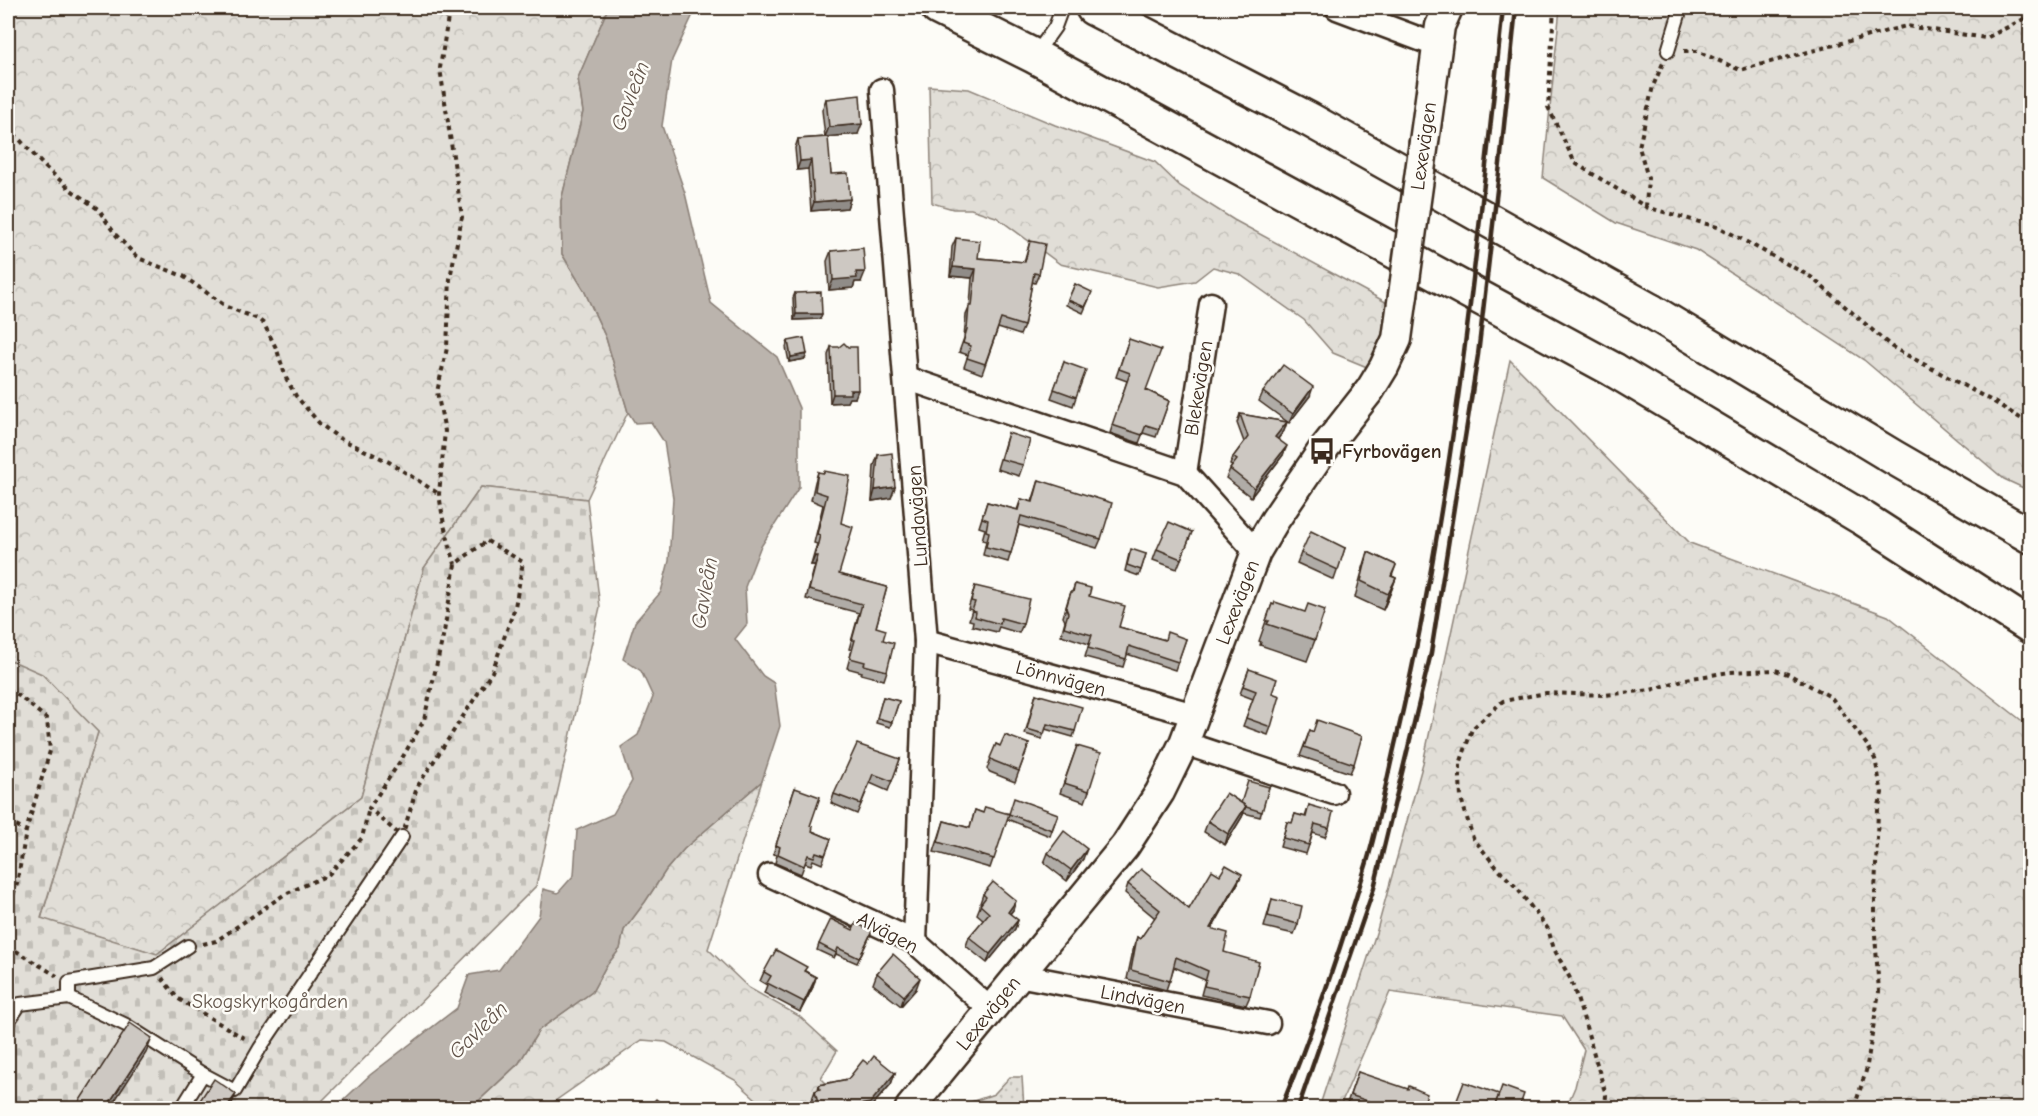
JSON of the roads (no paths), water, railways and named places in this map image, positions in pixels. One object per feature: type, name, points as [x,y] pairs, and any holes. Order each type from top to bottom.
[{"type":"highway","points":[[938,8],[1034,56],[1614,370],[1864,519],[2031,626]]},
{"type":"highway","points":[[1093,8],[1310,120],[1651,311],[1893,457],[2031,536]]},
{"type":"highway","points":[[1893,457],[2031,553]]},
{"type":"street","points":[[1337,8],[1425,41],[1438,42]]},
{"type":"street","name":"Lexevägen","points":[[910,1108],[1125,846],[1160,792],[1184,743],[1256,552],[1322,451],[1370,390],[1384,367],[1397,339],[1440,26],[1448,8]]},
{"type":"street","name":"Lundavägen","points":[[882,90],[926,641],[915,942]]},
{"type":"street","name":"Blekevägen","points":[[1185,473],[1211,304]]},
{"type":"street","points":[[906,378],[1185,473],[1256,552]]},
{"type":"street","name":"Lönnvägen","points":[[926,641],[1195,715]]},
{"type":"street","points":[[1184,743],[1334,793]]},
{"type":"street","name":"Alvägen","points":[[770,875],[915,942],[991,1010]]},
{"type":"street","name":"Lindvägen","points":[[1018,975],[1268,1023]]},
{"type":"lane","points":[[1034,56],[1055,27],[1062,8]]},
{"type":"lane","points":[[1668,51],[1681,8]]},
{"type":"lane","points":[[8,1022],[20,1004],[69,998],[126,1025],[203,1074],[235,1091],[260,1048],[402,837]]},
{"type":"lane","points":[[69,998],[69,982],[154,968],[188,946]]},
{"type":"lane","points":[[182,1108],[203,1074]]},
{"type":"water","name":"Gavleån","points":[[608,8],[696,8],[672,60],[662,126],[685,193],[711,303],[777,357],[799,408],[799,487],[760,548],[745,587],[747,624],[735,639],[763,676],[774,683],[780,726],[762,781],[684,849],[666,870],[624,930],[620,949],[606,966],[592,992],[539,1030],[519,1063],[471,1108],[335,1108],[370,1075],[457,1008],[469,975],[499,970],[539,916],[543,889],[558,893],[574,875],[577,830],[613,814],[632,781],[621,747],[638,735],[653,697],[641,671],[623,659],[635,622],[661,592],[669,561],[673,498],[664,442],[651,422],[635,423],[628,412],[606,338],[584,290],[562,254],[561,201],[583,112],[578,78]]},
{"type":"railway","points":[[1281,1108],[1327,986],[1367,862],[1417,646],[1434,556],[1461,374],[1503,8]]},
{"type":"railway","points":[[1298,1108],[1374,888],[1431,653],[1478,355],[1516,8]]},
{"type":"place","name":"Fyrbovägen","points":[[1322,451]]},
{"type":"park label","name":"Skogskyrkogården","points":[[270,1001]]}]
